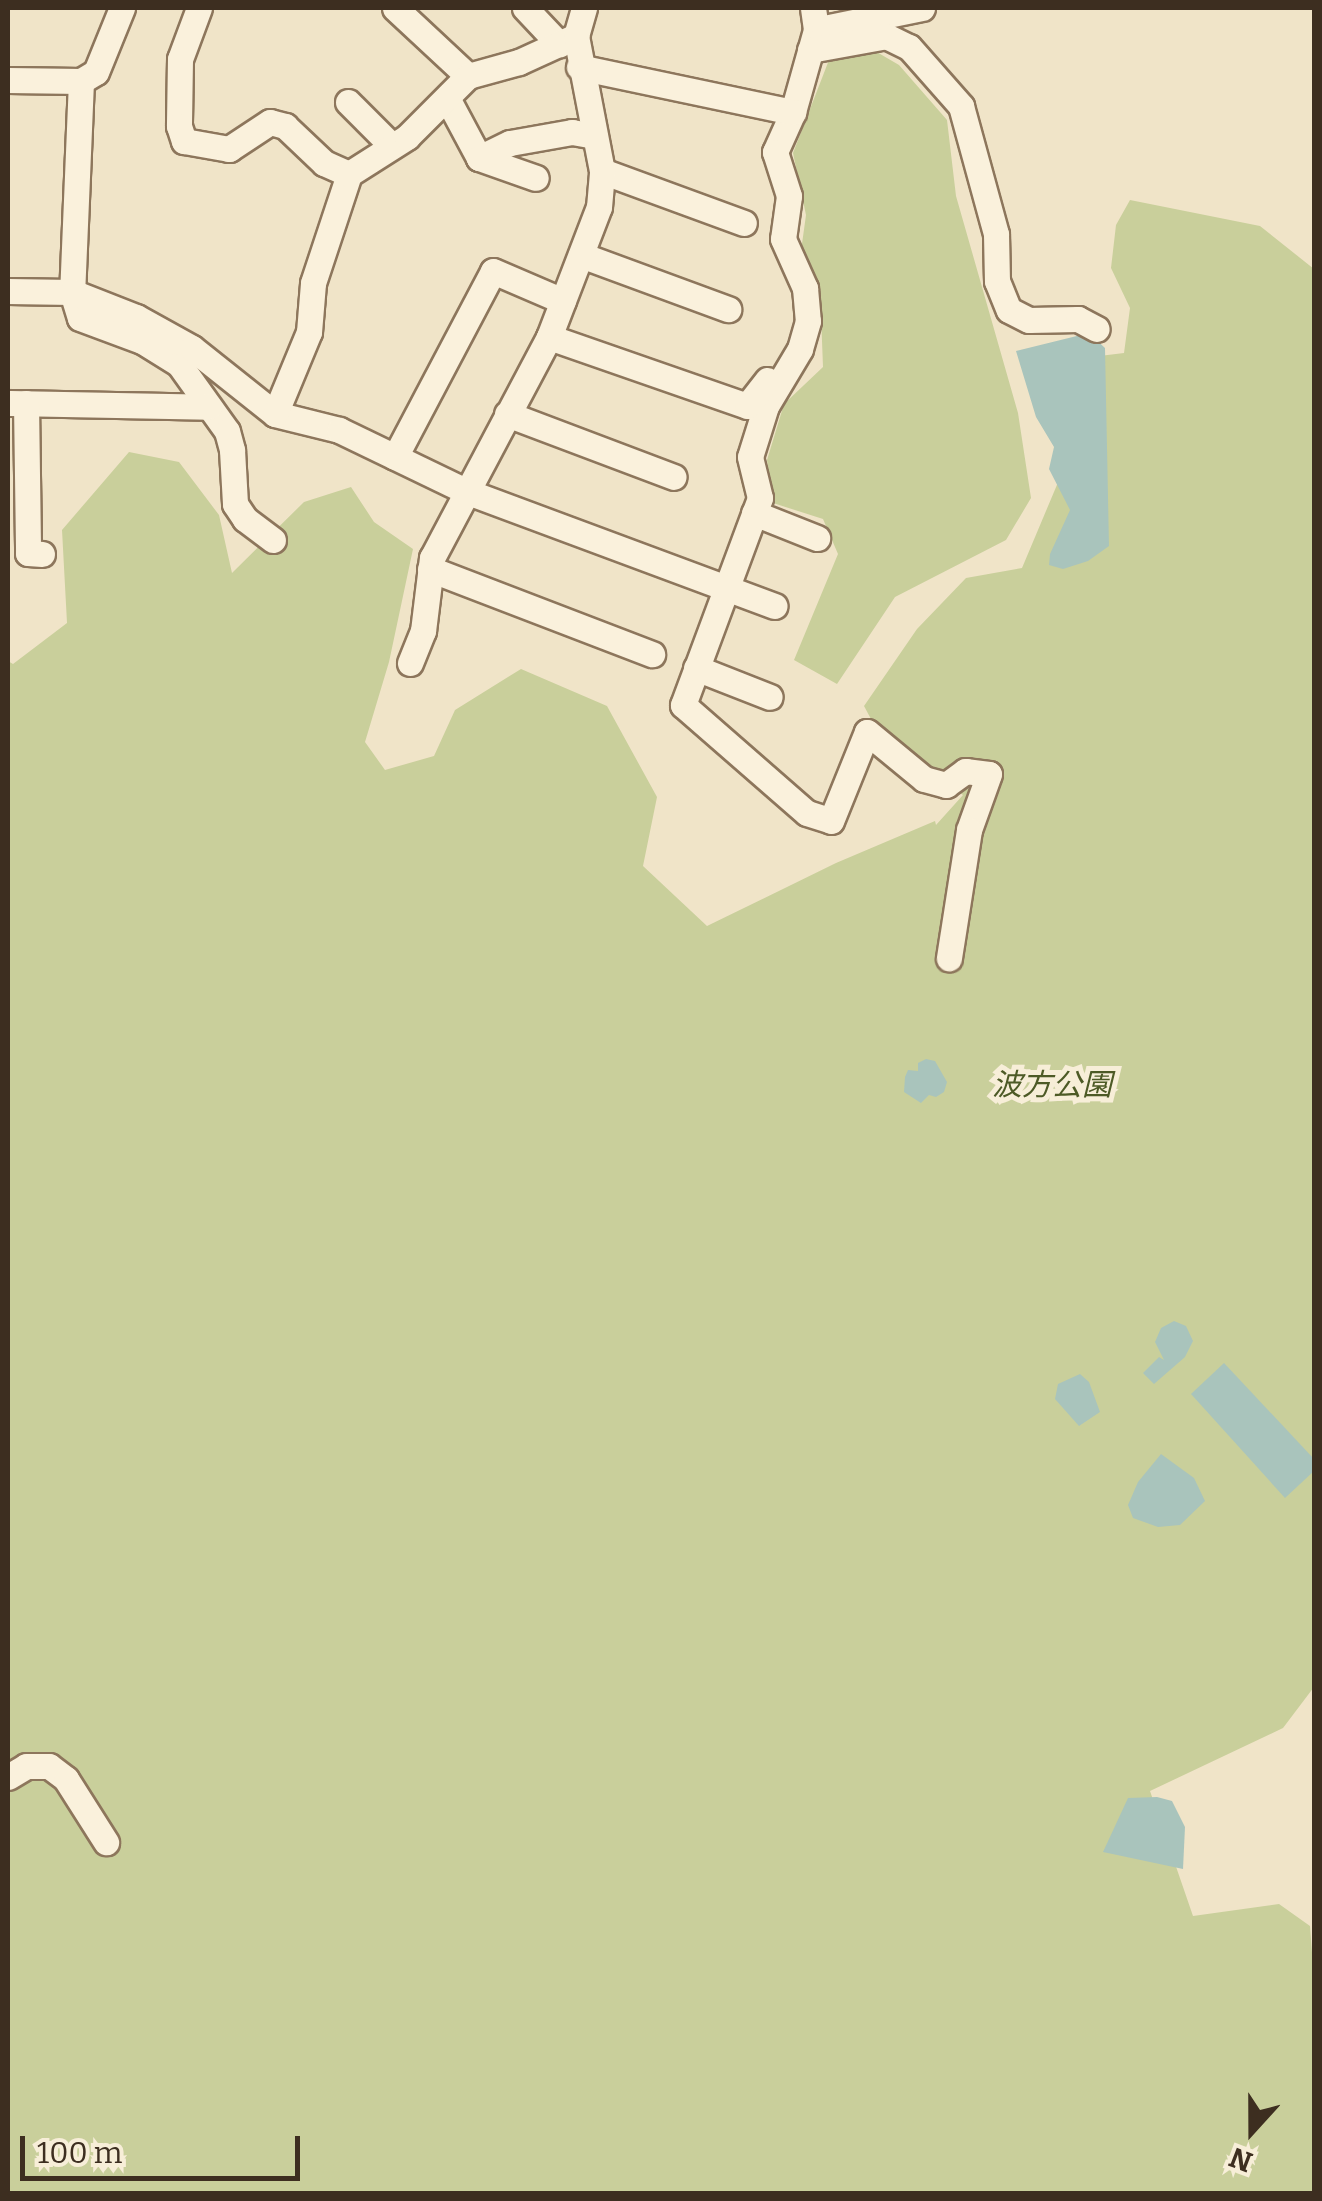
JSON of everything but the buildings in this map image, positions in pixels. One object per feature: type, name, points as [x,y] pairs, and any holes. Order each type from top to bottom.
[{"type":"street","points":[[8,80],[81,81],[96,72],[122,8]]},
{"type":"street","points":[[199,8],[180,59],[177,92],[184,141],[229,149],[270,122],[285,126],[324,163],[349,174]]},
{"type":"street","points":[[394,8],[468,76]]},
{"type":"street","points":[[410,663],[423,631],[430,570],[549,337],[599,207],[602,171],[579,66],[568,40],[525,8]]},
{"type":"street","points":[[275,414],[310,332],[313,283],[349,174],[392,146],[468,76],[520,62],[568,40],[584,8]]},
{"type":"street","points":[[813,29],[922,8]]},
{"type":"street","points":[[813,29],[792,112],[775,152],[788,196],[783,239],[805,288],[808,320],[800,348],[766,406],[750,457],[760,498],[724,586],[683,705],[807,812],[831,821],[868,732],[924,779],[946,785],[964,771],[989,774],[969,830],[949,958]]},
{"type":"street","points":[[813,29],[886,36],[909,47],[961,106],[996,234],[997,281],[1009,310],[1029,320],[1078,319],[1097,329]]},
{"type":"street","points":[[579,66],[792,112]]},
{"type":"street","points":[[81,81],[72,292],[80,318],[142,341],[178,364],[227,431],[236,504],[246,519],[273,540]]},
{"type":"street","points":[[448,98],[479,158],[536,178]]},
{"type":"street","points":[[348,102],[392,146]]},
{"type":"street","points":[[479,158],[510,143],[572,132],[596,136]]},
{"type":"street","points":[[602,171],[744,224]]},
{"type":"street","points":[[581,254],[728,309]]},
{"type":"street","points":[[394,456],[493,271],[563,301]]},
{"type":"street","points":[[8,291],[72,292],[136,317],[192,348],[275,414],[339,430],[468,492],[774,606]]},
{"type":"street","points":[[549,337],[747,406],[771,374],[784,376]]},
{"type":"street","points":[[42,554],[28,553],[18,511],[17,403],[209,406]]},
{"type":"street","points":[[507,414],[674,477]]},
{"type":"street","points":[[754,513],[817,538]]},
{"type":"street","points":[[430,570],[652,654]]},
{"type":"street","points":[[696,668],[770,696]]},
{"type":"street","points":[[8,1776],[26,1766],[49,1766],[66,1779],[106,1842]]},
{"type":"green space","points":[[834,47],[875,51],[899,65],[947,120],[956,196],[1018,413],[1031,498],[1006,540],[895,597],[837,684],[794,660],[838,554],[823,519],[773,503],[767,460],[784,404],[823,367],[821,315],[801,251],[806,215],[793,153]]},
{"type":"green space","name":"波方公園","points":[[1130,200],[1260,226],[1314,269],[1314,1687],[1283,1728],[1150,1791],[1193,1916],[1279,1904],[1310,1926],[1314,1979],[1314,2193],[8,2193],[8,661],[13,664],[67,623],[62,530],[129,452],[179,462],[219,515],[232,573],[304,502],[351,487],[374,522],[413,549],[389,662],[365,742],[385,770],[434,756],[455,710],[521,669],[607,706],[657,797],[643,866],[707,926],[836,863],[935,821],[936,825],[963,795],[906,753],[871,719],[864,706],[917,629],[966,578],[1022,568],[1067,461],[1026,365],[1124,353],[1130,308],[1111,268],[1116,225]]},
{"type":"water","points":[[1089,333],[1105,348],[1109,546],[1088,561],[1063,569],[1049,565],[1050,554],[1070,510],[1049,469],[1054,447],[1036,417],[1016,351]]},
{"type":"water","points":[[926,1059],[935,1061],[947,1082],[944,1092],[936,1097],[929,1095],[921,1103],[904,1092],[905,1077],[908,1070],[918,1071],[918,1063]]},
{"type":"water","points":[[1174,1321],[1186,1326],[1193,1341],[1185,1357],[1154,1384],[1143,1373],[1159,1357],[1164,1360],[1155,1342],[1161,1328]]},
{"type":"water","points":[[1224,1363],[1314,1459],[1314,1471],[1285,1498],[1191,1394]]},
{"type":"water","points":[[1080,1374],[1089,1382],[1100,1412],[1079,1426],[1055,1399],[1058,1384]]},
{"type":"water","points":[[1161,1454],[1194,1478],[1205,1501],[1180,1525],[1158,1527],[1133,1518],[1128,1505],[1138,1482]]},
{"type":"water","points":[[1128,1798],[1172,1801],[1185,1827],[1183,1869],[1103,1852]]}]
